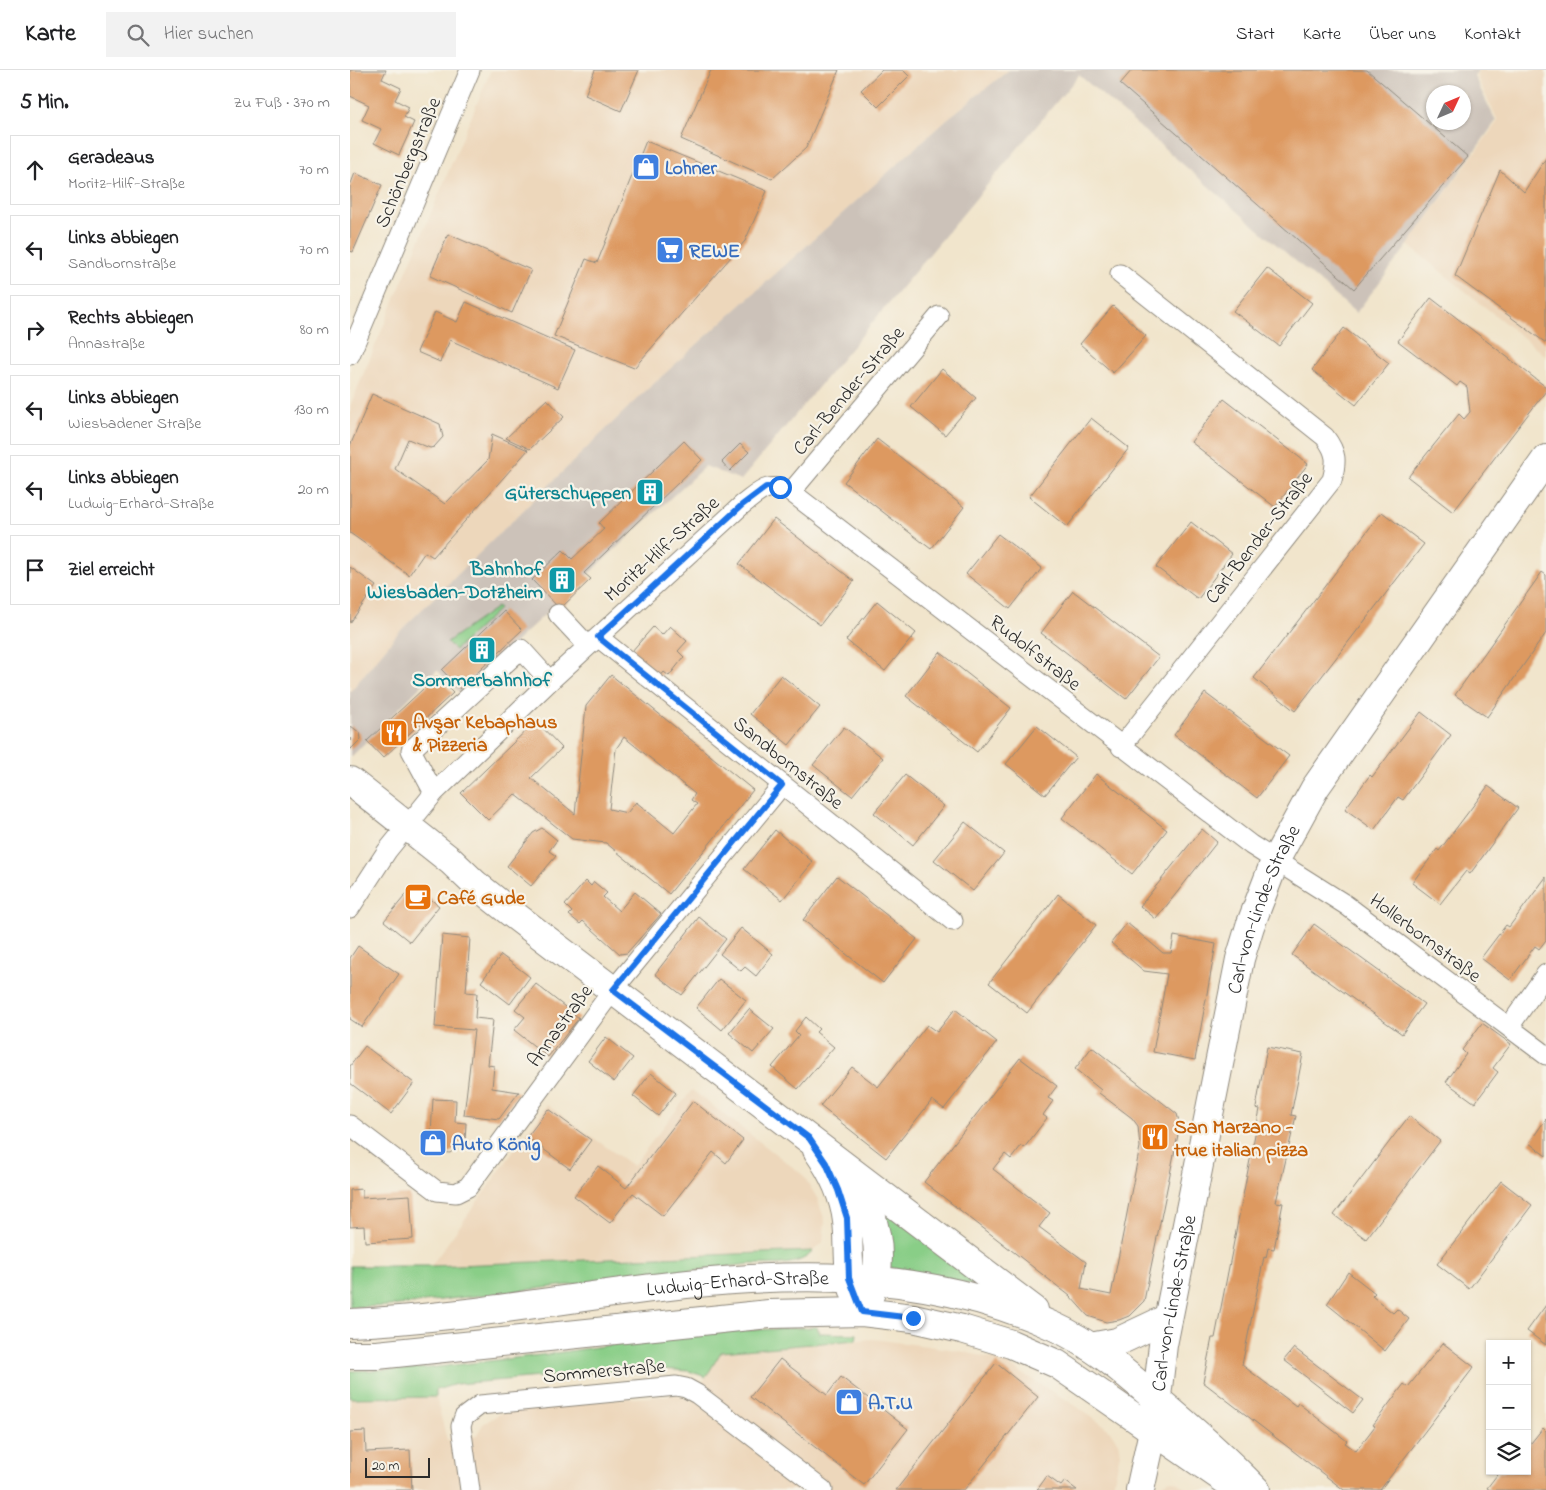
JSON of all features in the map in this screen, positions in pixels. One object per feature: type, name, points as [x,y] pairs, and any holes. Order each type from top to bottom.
[{"type":"street","name":"Schönbergstraße","points":[[350,355],[470,70]]},
{"type":"street","name":"Carl-Bender-Straße","points":[[1120,274],[1325,437],[1334,448],[1337,461],[1332,480],[1121,747]]},
{"type":"street","name":"Carl-Bender-Straße","points":[[791,492],[939,316]]},
{"type":"street","name":"Carl-von-Linde-Straße","points":[[1140,1490],[1153,1431],[1168,1318],[1240,959],[1250,926],[1275,861],[1310,795],[1334,759],[1546,459]]},
{"type":"street","name":"Rudolfstraße","points":[[766,487],[780,487],[791,492],[1121,747],[1275,861]]},
{"type":"street","name":"Moritz-Hilf-Straße","points":[[350,908],[403,831],[434,793],[593,641],[742,505],[766,487]]},
{"type":"street","points":[[558,614],[593,641]]},
{"type":"street","name":"Sandbornstraße","points":[[593,641],[782,785],[953,921]]},
{"type":"street","points":[[434,793],[412,750],[521,648],[550,681]]},
{"type":"street","points":[[350,781],[447,871],[475,884],[1056,1328]]},
{"type":"street","name":"Annastraße","points":[[350,1126],[438,1192],[456,1193],[468,1187],[613,990],[782,785]]},
{"type":"street","points":[[350,801],[403,831]]},
{"type":"street","name":"Hollerbornstraße","points":[[1275,861],[1346,905],[1546,1055]]},
{"type":"street","points":[[1509,1027],[1546,974]]},
{"type":"street","points":[[809,1138],[826,1163],[838,1190],[847,1218],[849,1278],[862,1312]]},
{"type":"street","points":[[850,1169],[865,1195],[875,1222],[877,1280],[862,1312]]},
{"type":"street","name":"Ludwig-Erhard-Straße","points":[[350,1323],[551,1303],[676,1285],[766,1276],[849,1278],[924,1286],[996,1304],[1056,1328],[1090,1347],[1120,1368],[1199,1434],[1256,1490]]},
{"type":"street","name":"Ludwig-Erhard-Straße","points":[[350,1356],[769,1314],[862,1312],[913,1318],[962,1329],[1011,1344],[1057,1364],[1106,1395],[1153,1431],[1241,1490]]},
{"type":"street","points":[[1090,1347],[1125,1339],[1168,1318]]},
{"type":"street","name":"Sommerstraße","points":[[470,1490],[461,1426],[464,1417],[480,1405],[676,1386],[686,1388],[697,1394],[823,1490]]},
{"type":"shaded area","points":[[491,70],[1009,70],[946,120],[640,396],[398,633],[350,692],[350,406]]},
{"type":"shaded area","points":[[1009,70],[1478,70],[1474,76],[1496,121],[1408,245],[1356,313],[1079,75],[741,480],[705,466],[460,693],[437,670],[350,758],[350,692],[398,633],[640,396],[946,120]]},
{"type":"shaded area","points":[[1479,70],[1546,70],[1546,356],[1408,245],[1498,121],[1476,75]]},
{"type":"shaded area","points":[[692,1090],[803,1175],[817,1198],[825,1221],[823,1243],[813,1251],[431,1266],[547,1105],[633,1166]]},
{"type":"shaded area","points":[[873,1339],[950,1349],[1000,1360],[1076,1406],[1111,1431],[1118,1443],[1120,1453],[1112,1490],[350,1490],[350,1398],[436,1397],[447,1440],[476,1436],[483,1424],[510,1408],[676,1395],[692,1401],[720,1352]]},
{"type":"shaded area","points":[[1170,1480],[1179,1483],[1188,1490],[1159,1490],[1162,1484]]},
{"type":"green space","points":[[497,607],[499,609],[455,650],[447,642]]},
{"type":"green space","points":[[881,1209],[998,1290],[887,1267]]},
{"type":"green space","points":[[813,1251],[800,1260],[784,1264],[749,1264],[390,1306],[350,1307],[350,1266],[431,1266]]},
{"type":"green space","points":[[817,1327],[819,1333],[857,1334],[856,1340],[721,1352],[706,1377],[689,1371],[648,1368],[456,1384],[436,1390],[436,1397],[350,1398],[350,1371],[429,1368],[549,1354],[691,1333]]},
{"type":"building","points":[[350,70],[386,70],[382,79],[401,88],[395,100],[409,107],[404,117],[414,122],[399,155],[374,143],[381,129],[362,120],[369,105],[350,96]]},
{"type":"building","points":[[595,70],[639,70],[621,111],[585,95]]},
{"type":"building","points":[[711,70],[839,70],[806,148],[772,179],[681,139]]},
{"type":"building","points":[[882,70],[903,70],[909,76],[878,107],[861,90]]},
{"type":"building","points":[[1132,70],[1367,70],[1426,121],[1426,130],[1437,130],[1468,157],[1354,289],[1120,84]]},
{"type":"building","name":"REWE","points":[[646,141],[767,191],[745,241],[634,368],[554,336],[586,259],[597,263]]},
{"type":"building","points":[[1546,158],[1546,343],[1455,276],[1500,170],[1524,192]]},
{"type":"building","points":[[355,173],[382,185],[353,252],[350,251],[350,186]]},
{"type":"building","points":[[448,234],[531,270],[512,313],[430,276]]},
{"type":"building","points":[[1267,268],[1312,303],[1279,346],[1233,311]]},
{"type":"building","points":[[1431,298],[1546,387],[1546,391],[1453,512],[1408,477],[1459,414],[1464,419],[1470,412],[1467,387],[1460,382],[1457,386],[1398,341]]},
{"type":"building","points":[[466,302],[575,350],[558,388],[450,340],[440,362],[417,352],[435,312],[457,322]]},
{"type":"building","points":[[1113,306],[1146,336],[1113,373],[1080,344]]},
{"type":"building","points":[[1344,328],[1389,363],[1356,405],[1312,370]]},
{"type":"building","points":[[942,369],[976,398],[945,435],[911,407]]},
{"type":"building","points":[[372,394],[440,424],[443,437],[434,447],[430,448],[408,439],[395,469],[445,504],[488,460],[492,434],[528,450],[433,557],[425,552],[409,575],[350,533],[350,446]]},
{"type":"building","points":[[547,399],[564,417],[530,449],[506,438]]},
{"type":"building","points":[[1224,399],[1308,464],[1275,507],[1191,442]]},
{"type":"building","points":[[1091,418],[1129,448],[1067,527],[1029,497]]},
{"type":"building","points":[[877,439],[964,507],[931,549],[844,482]]},
{"type":"building","points":[[684,441],[702,460],[584,573],[591,579],[560,609],[532,580],[563,550],[572,559],[604,529],[599,523]]},
{"type":"building","points":[[740,444],[749,452],[730,471],[722,462]]},
{"type":"building","points":[[1382,512],[1424,544],[1295,711],[1254,678]]},
{"type":"building","points":[[774,519],[854,581],[820,625],[739,564]]},
{"type":"building","points":[[1191,522],[1232,554],[1198,599],[1156,567]]},
{"type":"building","points":[[998,534],[1042,568],[1010,609],[966,574]]},
{"type":"building","points":[[350,567],[376,586],[350,623]]},
{"type":"building","points":[[1542,572],[1546,575],[1546,633],[1487,717],[1455,695]]},
{"type":"building","points":[[1073,591],[1159,657],[1126,699],[1041,633]]},
{"type":"building","points":[[877,601],[916,633],[885,671],[846,640]]},
{"type":"building","name":"Sommerbahnhof","points":[[504,611],[522,630],[460,689],[442,670]]},
{"type":"building","points":[[670,626],[687,641],[678,651],[684,657],[669,676],[664,672],[660,677],[631,652],[653,627],[662,635]]},
{"type":"building","points":[[940,652],[1011,708],[977,752],[906,696]]},
{"type":"building","points":[[611,675],[753,790],[669,894],[606,843],[572,839],[515,794],[488,820],[461,793],[536,721],[562,748],[531,778],[575,814],[586,706]],"holes":[[[624,737],[695,794],[691,800],[697,804],[674,833],[636,802],[627,813],[609,809],[616,749]]]},
{"type":"building","points":[[781,675],[820,707],[789,745],[750,714]]},
{"type":"building","points":[[437,676],[453,693],[383,758],[367,741]]},
{"type":"building","points":[[1205,693],[1289,756],[1257,798],[1174,735]]},
{"type":"building","points":[[1421,712],[1451,735],[1403,800],[1398,797],[1374,830],[1345,809],[1370,775],[1372,777]]},
{"type":"building","points":[[351,726],[360,733],[361,739],[350,750]]},
{"type":"building","points":[[1037,726],[1076,757],[1045,795],[1006,764]]},
{"type":"building","points":[[844,727],[883,758],[852,796],[813,765]]},
{"type":"building","points":[[1096,774],[1167,830],[1132,874],[1062,818]]},
{"type":"building","points":[[905,775],[944,806],[913,845],[874,813]]},
{"type":"building","points":[[1488,786],[1518,808],[1470,874],[1466,871],[1440,904],[1412,883],[1437,849],[1439,851]]},
{"type":"building","points":[[965,822],[1004,853],[973,891],[934,860]]},
{"type":"building","points":[[542,828],[557,840],[549,851],[556,856],[531,886],[507,866],[533,833]]},
{"type":"building","points":[[1202,829],[1217,842],[1156,919],[1140,906]]},
{"type":"building","points":[[775,830],[813,862],[782,900],[744,869]]},
{"type":"building","points":[[837,876],[917,939],[883,983],[803,920]]},
{"type":"building","points":[[1546,877],[1546,940],[1539,949],[1535,946],[1510,980],[1481,958],[1506,925],[1509,927]]},
{"type":"building","points":[[586,881],[591,886],[594,882],[607,893],[603,897],[619,911],[635,892],[661,914],[627,953],[620,954],[583,921],[580,924],[569,915],[572,912],[565,905]]},
{"type":"building","points":[[409,891],[417,898],[422,892],[439,906],[410,942],[384,921]]},
{"type":"building","points":[[1058,894],[1096,925],[1027,1013],[989,983]]},
{"type":"building","points":[[699,917],[726,939],[682,995],[655,974]]},
{"type":"building","points":[[1127,923],[1163,953],[1171,953],[1174,936],[1216,944],[1195,1060],[1153,1052],[1167,974],[1144,971],[1111,943]]},
{"type":"building","points":[[1314,924],[1424,1004],[1402,1034],[1292,955]]},
{"type":"building","points":[[741,928],[773,954],[756,976],[745,967],[741,971],[720,954]]},
{"type":"building","points":[[442,935],[470,938],[466,992],[477,993],[475,1018],[493,1020],[488,1065],[494,1066],[492,1088],[519,1092],[499,1119],[464,1115],[474,1030],[435,1027]]},
{"type":"building","points":[[358,946],[399,974],[362,1027],[350,1019],[350,958]]},
{"type":"building","points":[[501,955],[530,977],[510,1004],[481,982]]},
{"type":"building","points":[[719,979],[746,1000],[722,1030],[696,1008]]},
{"type":"building","points":[[536,984],[579,1018],[548,1057],[514,1030],[525,1017],[515,1009]]},
{"type":"building","points":[[749,1009],[774,1029],[753,1053],[729,1033]]},
{"type":"building","points":[[955,1009],[997,1042],[944,1109],[932,1100],[886,1158],[820,1106],[852,1067],[878,1087],[927,1025],[937,1032]]},
{"type":"building","points":[[806,1017],[819,1029],[816,1032],[834,1047],[798,1089],[772,1067],[799,1035],[795,1031]]},
{"type":"building","points":[[1482,1023],[1511,1044],[1493,1068],[1498,1072],[1475,1103],[1446,1082],[1466,1054],[1462,1050]]},
{"type":"building","points":[[606,1037],[633,1058],[614,1082],[588,1061]]},
{"type":"building","points":[[365,1046],[414,1083],[391,1114],[350,1083],[350,1066]]},
{"type":"building","points":[[1092,1047],[1177,1114],[1180,1125],[1144,1301],[1129,1316],[1106,1322],[1088,1316],[1070,1296],[924,1182],[1020,1058],[1057,1086],[1048,1098],[1053,1101],[1043,1115],[1047,1118],[1024,1148],[1021,1146],[1011,1159],[1005,1154],[993,1169],[1050,1213],[1039,1227],[1086,1262],[1081,1289],[1111,1295],[1140,1147],[1138,1126],[1132,1118],[1099,1093],[1101,1090],[1075,1069]]},
{"type":"building","points":[[1267,1047],[1303,1054],[1291,1115],[1296,1116],[1276,1202],[1283,1203],[1274,1249],[1268,1248],[1266,1258],[1264,1257],[1242,1365],[1296,1406],[1298,1403],[1347,1441],[1345,1443],[1356,1451],[1404,1384],[1408,1387],[1443,1343],[1474,1367],[1380,1490],[1344,1490],[1203,1382],[1212,1338],[1215,1338],[1260,1109],[1256,1108]]},
{"type":"building","points":[[651,1073],[676,1093],[658,1116],[633,1096]]},
{"type":"building","points":[[433,1099],[456,1100],[455,1122],[466,1123],[465,1141],[450,1153],[430,1151]]},
{"type":"building","points":[[693,1101],[743,1140],[726,1163],[713,1152],[663,1216],[633,1193],[610,1223],[574,1196],[598,1166],[626,1188]]},
{"type":"building","points":[[548,1109],[591,1140],[570,1169],[527,1137]]},
{"type":"building","points":[[1409,1116],[1440,1141],[1366,1239],[1334,1215]]},
{"type":"building","points":[[1546,1119],[1546,1156],[1529,1143]]},
{"type":"building","points":[[1501,1181],[1532,1205],[1469,1289],[1437,1264]]},
{"type":"building","points":[[362,1189],[362,1198],[410,1195],[413,1239],[365,1242],[364,1226],[350,1227],[350,1190]]},
{"type":"building","points":[[1348,1272],[1375,1293],[1372,1296],[1393,1313],[1397,1309],[1409,1319],[1385,1351],[1327,1304]]},
{"type":"building","points":[[1546,1305],[1546,1345],[1527,1331]]},
{"type":"building","points":[[1294,1348],[1363,1400],[1353,1413],[1284,1360]]},
{"type":"building","points":[[780,1359],[827,1395],[841,1377],[908,1429],[864,1485],[750,1397]]},
{"type":"building","points":[[996,1363],[1038,1397],[964,1490],[896,1490]]},
{"type":"building","points":[[1543,1428],[1546,1431],[1546,1490],[1490,1490],[1487,1488],[1497,1475],[1531,1475],[1531,1443]]},
{"type":"building","points":[[365,1431],[366,1452],[410,1450],[412,1490],[350,1490],[350,1432]]},
{"type":"building","points":[[1047,1476],[1061,1486],[1065,1481],[1077,1490],[1037,1490]]},
{"type":"place","name":"Lohner","points":[[646,167]]},
{"type":"place","name":"REWE","points":[[670,250]]},
{"type":"place","name":"Güterschuppen","points":[[650,492]]},
{"type":"place","name":"Bahnhof Wiesbaden-Dotzheim","points":[[562,580]]},
{"type":"place","name":"Sommerbahnhof","points":[[482,650]]},
{"type":"place","name":"Avşar Kebaphaus & Pizzeria","points":[[394,733]]},
{"type":"place","name":"Café Gude","points":[[418,897]]},
{"type":"place","name":"San Marzano - true italian pizza","points":[[1155,1137]]},
{"type":"place","name":"Auto König","points":[[433,1143]]},
{"type":"place","name":"A.T.U","points":[[849,1402]]},
{"type":"route","points":[[780,487],[766,487],[742,505],[598,637],[782,785],[613,990],[809,1138],[826,1163],[838,1190],[847,1218],[849,1278],[862,1312],[913,1318]]}]
